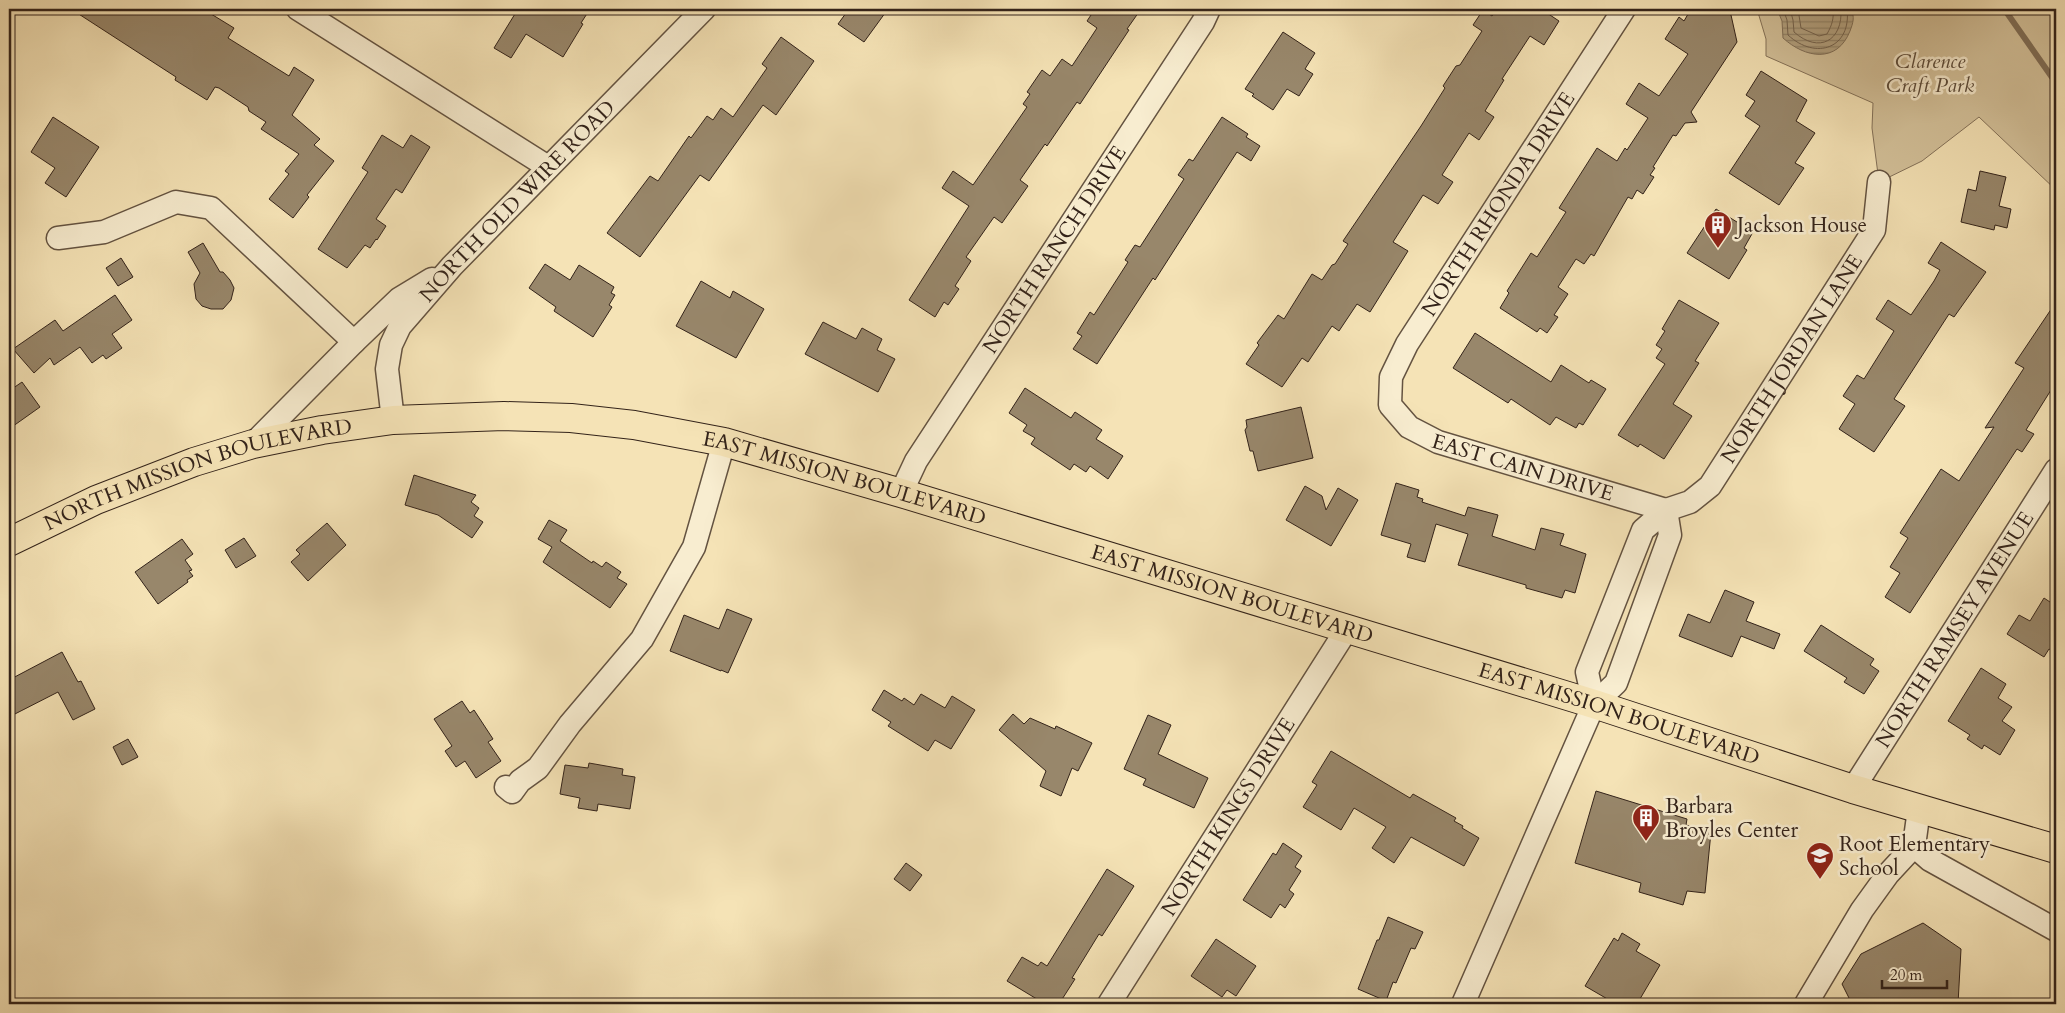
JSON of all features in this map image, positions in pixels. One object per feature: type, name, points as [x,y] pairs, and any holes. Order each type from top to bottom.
[{"type":"main road","name":"EAST MISSION BOULEVARD","points":[[393,420],[504,416],[571,418],[634,425],[724,442],[901,493],[1347,628],[1594,704],[1853,789],[2056,849]]},
{"type":"main road","name":"NORTH MISSION BOULEVARD","points":[[9,542],[96,500],[194,462],[253,444],[322,430],[393,420]]},
{"type":"street","points":[[298,9],[548,167]]},
{"type":"street","name":"NORTH OLD WIRE ROAD","points":[[393,420],[387,370],[391,345],[400,326],[452,266],[704,9]]},
{"type":"street","name":"NORTH RANCH DRIVE","points":[[901,493],[916,461],[1192,39],[1209,9]]},
{"type":"street","name":"NORTH RHONDA DRIVE","points":[[1390,405],[1391,376],[1407,344],[1624,9]]},
{"type":"street","name":"NORTH JORDAN LANE","points":[[1594,704],[1587,672],[1643,530],[1666,510],[1690,502],[1710,486],[1874,230],[1879,182]]},
{"type":"street","points":[[58,238],[104,232],[176,202],[211,208],[354,342]]},
{"type":"street","points":[[253,444],[399,299],[452,266]]},
{"type":"street","name":"EAST CAIN DRIVE","points":[[1390,405],[1409,427],[1438,442],[1666,510]]},
{"type":"street","points":[[506,787],[512,792],[520,781],[538,768],[570,724],[642,639],[694,547],[724,442]]},
{"type":"street","name":"NORTH RAMSEY AVENUE","points":[[1853,789],[2056,470]]},
{"type":"street","points":[[1463,1004],[1594,704],[1616,683],[1670,535],[1666,510]]},
{"type":"street","name":"NORTH KINGS DRIVE","points":[[1109,1004],[1347,628]]},
{"type":"street","points":[[1806,1004],[1862,910],[1888,874],[1914,846],[1919,809]]},
{"type":"street","points":[[1914,846],[1930,860],[2056,930]]},
{"type":"green space","name":"Clarence Craft Park","points":[[1757,9],[2056,9],[2056,190],[1979,117],[1922,161],[1879,182],[1872,128],[1873,103],[1766,56],[1766,39]]},
{"type":"water","points":[[1777,9],[1851,9],[1853,20],[1844,42],[1837,49],[1829,53],[1810,53],[1792,45],[1783,38],[1782,21]]},
{"type":"building","points":[[71,9],[203,9],[234,28],[228,38],[289,76],[294,67],[314,80],[292,115],[320,139],[314,145],[334,161],[307,195],[309,197],[293,218],[269,199],[289,174],[285,171],[299,154],[261,129],[266,122],[249,111],[248,107],[219,88],[215,87],[207,100],[175,80],[176,77]]},
{"type":"building","points":[[518,9],[590,9],[563,57],[526,34],[511,58],[494,48]]},
{"type":"building","points":[[849,9],[888,9],[864,42],[838,24]]},
{"type":"building","points":[[1095,9],[1141,9],[1080,104],[1077,102],[1047,146],[1045,144],[1020,180],[1028,186],[1002,223],[994,217],[966,257],[971,261],[955,286],[959,289],[948,305],[944,302],[935,317],[909,300],[969,206],[942,188],[953,171],[973,185],[1027,107],[1023,104],[1030,94],[1027,92],[1042,70],[1050,76],[1062,59],[1072,66],[1097,28],[1087,21]]},
{"type":"building","points":[[1497,9],[1541,9],[1559,21],[1544,45],[1530,36],[1502,79],[1504,80],[1485,111],[1494,117],[1479,140],[1469,133],[1442,175],[1453,182],[1438,204],[1423,195],[1393,242],[1408,251],[1370,312],[1357,304],[1339,331],[1332,326],[1308,362],[1302,358],[1282,387],[1246,364],[1259,345],[1257,343],[1278,315],[1284,319],[1312,274],[1322,280],[1332,265],[1335,264],[1348,244],[1343,241],[1421,126],[1445,88],[1443,86],[1456,66],[1460,65],[1482,31],[1473,25],[1483,10],[1492,16]]},
{"type":"building","points":[[1691,9],[1722,9],[1731,15],[1737,42],[1691,112],[1697,122],[1685,123],[1676,136],[1673,135],[1653,167],[1655,168],[1650,175],[1654,177],[1643,194],[1637,190],[1632,199],[1628,197],[1594,256],[1591,254],[1584,264],[1576,259],[1558,287],[1568,294],[1554,315],[1558,317],[1547,333],[1540,328],[1537,332],[1500,308],[1509,293],[1507,291],[1531,253],[1537,257],[1566,212],[1559,208],[1597,148],[1617,161],[1625,148],[1627,150],[1648,118],[1626,104],[1639,83],[1659,96],[1688,54],[1665,39],[1679,17],[1684,21]]},
{"type":"building","points":[[1283,32],[1315,53],[1305,69],[1313,74],[1299,96],[1287,89],[1273,110],[1245,89]]},
{"type":"building","points":[[781,37],[814,61],[776,115],[763,105],[709,181],[700,175],[640,257],[607,233],[650,176],[658,181],[689,136],[691,138],[707,116],[713,120],[721,108],[733,117],[767,68],[762,64]]},
{"type":"building","points":[[1761,71],[1807,100],[1796,121],[1815,133],[1795,163],[1804,168],[1779,205],[1729,173],[1760,126],[1745,116],[1755,101],[1746,95]]},
{"type":"building","points":[[53,117],[99,147],[66,197],[45,183],[55,168],[31,152]]},
{"type":"building","points":[[1222,117],[1248,134],[1246,137],[1260,146],[1251,161],[1237,152],[1155,280],[1153,278],[1097,364],[1073,349],[1082,336],[1077,333],[1090,312],[1094,315],[1128,262],[1125,260],[1135,245],[1140,247],[1184,179],[1178,175],[1189,159],[1193,161]]},
{"type":"building","points":[[382,135],[403,148],[411,135],[430,147],[402,193],[396,189],[376,219],[386,226],[377,240],[370,248],[365,245],[347,268],[318,249],[368,172],[362,168]]},
{"type":"building","points":[[1980,171],[2006,177],[1999,206],[2011,209],[2007,228],[1995,225],[1994,230],[1961,222],[1968,189],[1976,191]]},
{"type":"building","name":"Jackson House","points":[[1716,209],[1753,232],[1744,248],[1747,250],[1729,279],[1687,253]]},
{"type":"building","points":[[1941,242],[1986,272],[1954,317],[1949,314],[1894,399],[1905,406],[1874,452],[1839,429],[1855,404],[1843,396],[1857,375],[1864,379],[1894,331],[1876,319],[1888,300],[1911,315],[1934,281],[1940,270],[1928,263]]},
{"type":"building","points":[[203,243],[220,272],[223,272],[230,280],[234,288],[231,300],[223,309],[211,309],[202,306],[196,299],[194,284],[200,273],[188,252]]},
{"type":"building","points":[[121,258],[133,277],[118,286],[106,268]]},
{"type":"building","points":[[545,264],[570,280],[579,265],[614,287],[611,293],[615,295],[609,305],[612,307],[593,337],[554,311],[556,307],[529,288]]},
{"type":"building","points":[[701,281],[730,298],[733,291],[764,309],[736,358],[676,326]]},
{"type":"building","points":[[115,295],[132,320],[112,334],[122,348],[106,359],[103,355],[92,363],[80,347],[54,365],[50,358],[34,373],[13,349],[55,320],[63,331]]},
{"type":"building","points":[[1679,300],[1719,323],[1695,361],[1699,363],[1673,404],[1692,416],[1664,459],[1640,444],[1638,447],[1618,435],[1665,364],[1656,358],[1662,349],[1656,345],[1665,331],[1662,329]]},
{"type":"building","points":[[2056,302],[2056,382],[2026,430],[2034,434],[2022,452],[2017,449],[1910,613],[1885,597],[1900,573],[1890,567],[1908,538],[1900,533],[1941,469],[1959,481],[1994,427],[1985,428],[2024,368],[2015,363]]},
{"type":"building","points":[[823,322],[856,339],[862,328],[882,339],[877,350],[895,359],[878,392],[805,354]]},
{"type":"building","points":[[1475,333],[1551,382],[1561,365],[1589,383],[1591,380],[1606,389],[1583,425],[1579,423],[1576,428],[1556,417],[1550,425],[1511,399],[1508,403],[1453,368]]},
{"type":"building","points":[[22,382],[40,407],[9,429],[9,391]]},
{"type":"building","points":[[1025,388],[1071,418],[1075,412],[1102,430],[1096,439],[1123,456],[1108,479],[1090,466],[1086,472],[1074,464],[1070,470],[1031,444],[1035,438],[1023,431],[1027,425],[1009,413]]},
{"type":"building","points":[[1301,407],[1313,458],[1258,471],[1253,451],[1250,451],[1245,430],[1247,427],[1246,420]]},
{"type":"building","points":[[414,475],[476,495],[471,502],[479,508],[474,516],[483,522],[472,538],[438,515],[405,505]]},
{"type":"building","points":[[1396,483],[1419,490],[1417,497],[1423,499],[1422,502],[1465,516],[1468,507],[1498,515],[1492,536],[1535,550],[1541,528],[1564,534],[1560,545],[1586,554],[1575,593],[1565,590],[1562,598],[1526,588],[1526,585],[1458,565],[1468,534],[1436,524],[1425,562],[1407,557],[1411,544],[1381,535]]},
{"type":"building","points":[[1305,486],[1322,496],[1326,510],[1338,488],[1358,500],[1331,546],[1286,520]]},
{"type":"building","points":[[549,520],[567,530],[560,541],[592,563],[593,561],[602,567],[606,562],[621,572],[617,578],[627,584],[610,608],[543,562],[552,547],[538,539]]},
{"type":"building","points":[[327,523],[346,545],[308,581],[291,562],[300,554],[296,550]]},
{"type":"building","points":[[244,538],[256,556],[236,568],[225,550]]},
{"type":"building","points":[[182,539],[193,554],[185,560],[192,570],[189,571],[193,576],[187,580],[188,582],[158,604],[135,572]]},
{"type":"building","points":[[1725,590],[1754,602],[1746,621],[1780,634],[1774,649],[1741,636],[1732,657],[1679,636],[1688,614],[1710,623]]},
{"type":"building","points":[[2044,598],[2056,606],[2056,653],[2049,649],[2044,657],[2007,634],[2019,615],[2030,621]]},
{"type":"building","points":[[727,609],[752,619],[728,673],[670,651],[684,615],[719,629]]},
{"type":"building","points":[[1821,625],[1874,659],[1870,665],[1879,671],[1864,694],[1844,682],[1847,678],[1804,651]]},
{"type":"building","points":[[62,652],[78,682],[81,681],[95,709],[73,720],[58,692],[9,717],[9,680]]},
{"type":"building","points":[[1981,668],[2006,684],[1998,698],[2012,707],[2002,721],[2015,730],[2000,755],[1984,745],[1982,749],[1967,739],[1970,735],[1948,721]]},
{"type":"building","points":[[884,690],[902,701],[904,698],[914,705],[921,694],[945,708],[952,696],[975,710],[951,749],[935,740],[928,751],[888,726],[891,722],[872,710]]},
{"type":"building","points":[[462,701],[470,713],[474,710],[493,739],[488,742],[501,761],[476,778],[465,761],[456,767],[445,751],[452,746],[434,719]]},
{"type":"building","points":[[1013,714],[1024,724],[1030,718],[1055,729],[1056,726],[1092,743],[1078,771],[1072,768],[1061,796],[1040,786],[1046,771],[999,730]]},
{"type":"building","points":[[1148,715],[1171,725],[1158,754],[1208,778],[1194,808],[1143,785],[1146,779],[1124,769]]},
{"type":"building","points":[[128,739],[138,757],[122,765],[113,747]]},
{"type":"building","points":[[1331,751],[1410,798],[1413,794],[1456,818],[1454,821],[1463,826],[1462,828],[1479,838],[1464,866],[1411,837],[1394,863],[1372,848],[1386,827],[1354,808],[1341,830],[1303,807],[1317,785],[1312,782]]},
{"type":"building","points":[[589,763],[623,769],[622,775],[635,777],[630,809],[598,804],[597,811],[578,808],[580,798],[560,794],[565,765],[588,768]]},
{"type":"building","name":"Barbara Broyles Center","points":[[1596,791],[1687,819],[1686,825],[1711,832],[1705,893],[1687,891],[1683,905],[1639,892],[1641,883],[1575,863]]},
{"type":"building","points":[[1283,843],[1302,856],[1295,867],[1301,871],[1289,890],[1294,894],[1285,908],[1280,904],[1271,918],[1243,900],[1273,853],[1276,855]]},
{"type":"building","points":[[906,863],[922,875],[910,891],[894,879]]},
{"type":"building","points":[[1107,869],[1134,886],[1102,936],[1099,934],[1072,978],[1075,979],[1059,1004],[1045,1004],[1007,981],[1022,957],[1038,966],[1041,962],[1047,966]]},
{"type":"building","points":[[1388,917],[1423,932],[1415,949],[1411,948],[1396,983],[1393,982],[1386,1001],[1358,989]]},
{"type":"building","points":[[1923,923],[1961,949],[1958,1004],[1852,1004],[1842,984],[1861,954]]},
{"type":"building","points":[[1622,933],[1640,944],[1636,951],[1660,965],[1637,1004],[1616,1004],[1585,986],[1614,938],[1618,941]]},
{"type":"building","points":[[1216,939],[1256,966],[1236,996],[1227,990],[1222,997],[1191,976]]},
{"type":"waterway","points":[[2000,9],[2007,13],[2056,83]]},
{"type":"place","name":"Jackson House","points":[[1718,249]]},
{"type":"place","name":"Barbara Broyles Center","points":[[1646,842]]},
{"type":"place","name":"Root Elementary School","points":[[1820,880]]}]
